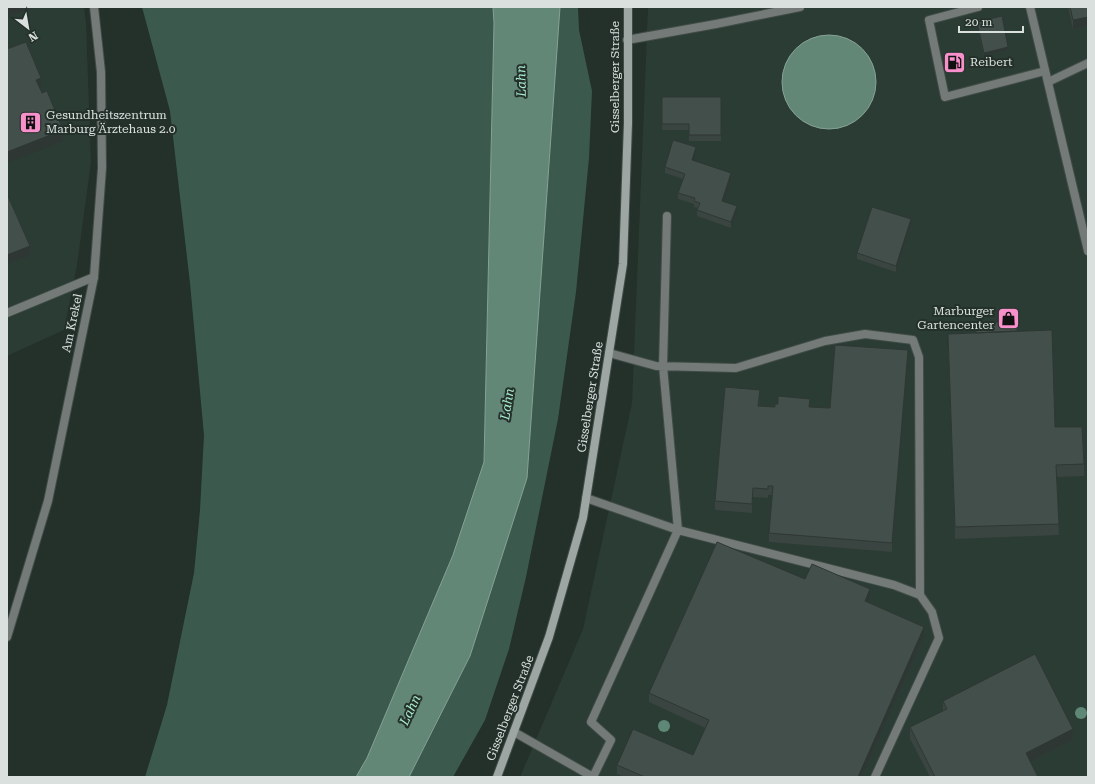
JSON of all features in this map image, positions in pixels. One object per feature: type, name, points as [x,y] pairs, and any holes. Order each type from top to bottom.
[{"type":"main road","name":"Gisselberger Straße","points":[[497,777],[562,598],[583,518],[623,264],[628,123],[628,7]]},
{"type":"street","name":"Am Krekel","points":[[7,635],[48,501],[94,277],[102,168],[101,72],[94,7]]},
{"type":"street","points":[[627,40],[800,7]]},
{"type":"street","points":[[978,7],[929,20],[945,96],[1045,72]]},
{"type":"street","points":[[1030,7],[1088,251]]},
{"type":"street","points":[[1048,82],[1088,63]]},
{"type":"street","points":[[514,732],[593,777],[611,740],[591,722],[678,530],[663,366],[667,216]]},
{"type":"street","points":[[7,313],[94,277]]},
{"type":"street","points":[[609,353],[656,366],[736,368],[825,341],[865,334],[913,340],[919,357],[920,595]]},
{"type":"street","points":[[586,498],[678,530],[894,585],[920,595],[932,612],[939,638],[875,777]]},
{"type":"shaded area","points":[[7,7],[84,7],[86,22],[91,163],[77,265],[64,330],[7,356]]},
{"type":"shaded area","points":[[142,7],[493,7],[494,23],[484,462],[453,555],[367,758],[356,777],[145,777],[167,705],[194,573],[200,510],[204,435],[190,283],[170,111]]},
{"type":"shaded area","points":[[560,7],[578,7],[579,30],[592,91],[589,158],[576,292],[558,419],[526,577],[509,649],[485,720],[453,777],[409,777],[470,656]]},
{"type":"shaded area","points":[[648,7],[1088,7],[1088,777],[520,777],[583,629],[632,403]]},
{"type":"water","name":"Lahn","points":[[493,7],[560,7],[527,478],[470,656],[409,777],[356,777],[367,758],[453,555],[484,462],[494,23]]},
{"type":"water","points":[[829,35],[847,38],[863,48],[873,64],[876,82],[873,100],[863,116],[847,126],[829,129],[811,126],[795,116],[785,100],[782,82],[785,64],[795,48],[811,38]]},
{"type":"building","points":[[1070,7],[1088,7],[1088,17],[1073,20]]},
{"type":"building","points":[[1002,16],[1008,47],[984,53],[977,22]]},
{"type":"building","name":"Gesundheitszentrum Marburg Ärztehaus 2.0","points":[[26,42],[41,78],[36,80],[42,93],[47,91],[63,130],[7,152],[7,49]]},
{"type":"building","points":[[662,97],[721,97],[721,135],[689,135],[689,124],[662,124]]},
{"type":"building","points":[[673,140],[696,147],[692,160],[731,173],[722,201],[737,206],[731,222],[697,210],[700,203],[694,201],[695,198],[678,193],[685,174],[665,167]]},
{"type":"building","points":[[7,194],[30,246],[7,255]]},
{"type":"building","points":[[872,207],[911,219],[896,266],[857,253]]},
{"type":"building","points":[[1017,321],[1017,331],[976,333],[975,323]]},
{"type":"building","points":[[1052,330],[1055,427],[1082,427],[1084,464],[1056,465],[1059,524],[955,527],[948,334]]},
{"type":"building","points":[[835,345],[908,350],[892,543],[769,533],[773,486],[768,486],[768,489],[753,488],[752,504],[715,501],[725,387],[760,390],[758,406],[775,407],[775,404],[778,404],[778,396],[810,399],[809,407],[830,408]]},
{"type":"building","points":[[717,542],[805,579],[812,564],[870,589],[865,601],[924,627],[858,777],[645,777],[617,765],[633,729],[693,755],[709,720],[649,693]]},
{"type":"building","points":[[1035,654],[1073,729],[1026,753],[1038,777],[935,777],[910,727],[947,709],[943,701]]},
{"type":"place","name":"Reibert","points":[[955,62]]},
{"type":"place","name":"Gesundheitszentrum Marburg Ärztehaus 2.0","points":[[31,122]]},
{"type":"place","name":"Marburger Gartencenter","points":[[1009,318]]}]
